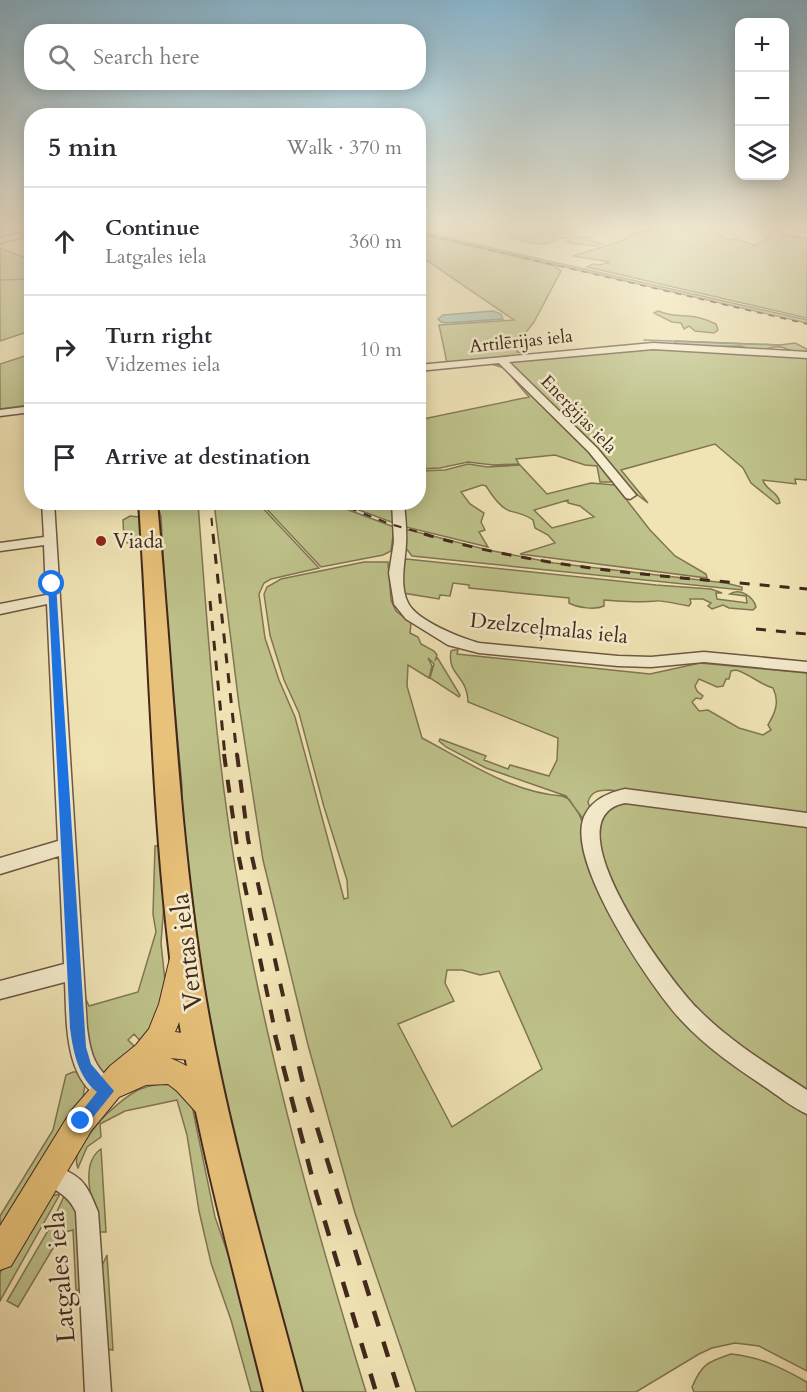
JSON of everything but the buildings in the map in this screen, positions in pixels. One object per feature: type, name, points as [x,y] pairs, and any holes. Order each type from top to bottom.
[{"type":"highway","name":"Ventas iela","points":[[149,510],[183,945],[211,1108],[283,1392]]},
{"type":"main road","points":[[0,1254],[81,1121],[107,1091],[134,1077],[154,1061],[166,1023],[183,945]]},
{"type":"main road","points":[[154,1061],[177,1063],[199,1048]]},
{"type":"main road","points":[[154,1061],[181,1076],[195,1088],[211,1108]]},
{"type":"street","name":"Artilērijas iela","points":[[426,367],[652,346],[807,355]]},
{"type":"street","name":"Enerģijas iela","points":[[501,360],[593,450],[630,495]]},
{"type":"street","points":[[0,413],[24,410]]},
{"type":"street","points":[[48,510],[77,1028],[82,1058],[96,1083],[107,1091]]},
{"type":"street","name":"Dzelzceļmalas iela","points":[[398,510],[400,542],[396,573],[401,604],[411,616],[453,641],[479,648],[618,661],[651,662],[704,657],[807,667]]},
{"type":"street","points":[[0,547],[50,540]]},
{"type":"street","points":[[0,609],[53,598]]},
{"type":"street","points":[[807,820],[625,796],[605,803],[594,815],[590,828],[591,840],[605,882],[621,916],[650,967],[668,991],[692,1017],[717,1038],[807,1103]]},
{"type":"street","points":[[0,866],[66,846]]},
{"type":"street","points":[[0,990],[74,970]]},
{"type":"street","name":"Latgales iela","points":[[48,1174],[75,1188],[87,1212],[98,1392]]},
{"type":"green space","points":[[0,291],[24,291],[24,333],[0,341]]},
{"type":"green space","points":[[472,291],[550,291],[534,322],[523,336],[517,352],[523,353],[522,356],[447,363],[439,325],[514,320]]},
{"type":"green space","points":[[669,291],[680,291],[807,320],[807,323]]},
{"type":"green space","points":[[690,291],[807,291],[807,318]]},
{"type":"green space","points":[[658,311],[707,320],[716,324],[718,330],[714,333],[695,331],[689,326],[684,329],[681,323],[672,322],[654,313]]},
{"type":"green space","points":[[676,341],[780,345],[795,343],[807,349],[807,353],[788,352],[789,350],[778,347],[754,350],[740,346],[690,347],[675,343]]},
{"type":"green space","points":[[649,347],[807,357],[807,480],[795,479],[796,484],[763,480],[779,499],[780,503],[777,504],[751,483],[743,468],[715,444],[621,470],[648,503],[631,490],[508,363]]},
{"type":"green space","points":[[24,356],[24,406],[0,409],[0,364]]},
{"type":"green space","points":[[488,363],[502,365],[595,457],[612,482],[600,482],[597,466],[585,465],[555,455],[516,459],[519,464],[493,465],[468,462],[426,469],[426,418],[529,397],[504,368]]},
{"type":"green space","points":[[468,464],[488,467],[520,465],[547,494],[591,483],[615,485],[650,530],[675,556],[706,574],[707,578],[520,554],[555,543],[548,535],[535,528],[533,520],[503,507],[486,486],[482,485],[461,492],[470,504],[484,513],[481,522],[485,530],[479,532],[488,547],[406,527],[404,510],[426,510],[426,471],[445,470]],"holes":[[[568,500],[568,503],[580,506],[594,517],[552,528],[534,510]]]},
{"type":"green space","points":[[159,510],[199,510],[217,730],[228,821],[247,933],[275,1065],[292,1131],[327,1262],[366,1392],[296,1392],[261,1264],[201,997],[181,818],[182,786],[167,625]]},
{"type":"green space","points":[[215,510],[265,510],[319,568],[271,579],[264,583],[259,594],[265,638],[279,680],[295,717],[344,899],[348,898],[347,880],[324,807],[299,713],[284,680],[270,635],[264,594],[267,587],[281,579],[364,562],[388,562],[391,600],[396,611],[411,623],[410,633],[418,637],[421,644],[434,651],[437,655],[435,661],[437,657],[460,695],[459,697],[430,678],[434,664],[428,658],[432,666],[429,678],[408,665],[407,686],[422,738],[506,782],[569,799],[579,814],[639,958],[807,1111],[807,1371],[759,1346],[735,1343],[712,1348],[699,1354],[636,1392],[416,1392],[355,1213],[308,1045],[263,860],[239,705]],"holes":[[[447,970],[462,970],[480,975],[499,971],[542,1069],[452,1127],[398,1024],[454,1001],[445,983]]]},
{"type":"green space","points":[[268,510],[349,510],[394,527],[391,551],[383,555],[321,567]]},
{"type":"green space","points":[[359,510],[393,510],[394,523]]},
{"type":"green space","points":[[130,516],[139,517],[140,542],[132,544],[124,542],[123,520]]},
{"type":"green space","points":[[405,529],[488,550],[554,563],[726,583],[742,587],[742,590],[412,556],[405,547]]},
{"type":"green space","points":[[406,559],[711,589],[722,593],[716,593],[717,599],[747,603],[746,596],[730,594],[738,592],[749,596],[756,607],[753,610],[729,608],[723,605],[712,609],[708,606],[711,603],[703,599],[690,599],[689,606],[658,601],[604,600],[604,606],[587,608],[569,603],[569,598],[469,588],[469,585],[453,583],[450,596],[440,595],[439,599],[403,593],[403,561]]},
{"type":"green space","points":[[458,650],[457,654],[650,674],[700,663],[807,673],[807,817],[610,790],[599,791],[591,795],[588,802],[591,811],[584,820],[566,796],[486,768],[439,741],[440,739],[486,756],[484,760],[508,769],[510,765],[549,776],[557,760],[558,738],[468,702],[464,686],[452,666],[451,651]],"holes":[[[731,671],[741,672],[773,688],[775,693],[776,707],[768,725],[771,730],[763,735],[739,728],[708,710],[699,711],[692,702],[703,696],[695,686],[699,679],[717,687],[723,686],[726,679],[729,679]]]},
{"type":"green space","points":[[625,800],[807,825],[807,1096],[697,1016],[620,908],[598,844],[598,816]]},
{"type":"green space","points":[[162,845],[167,864],[161,943],[166,991],[145,1046],[134,1034],[128,1040],[139,1051],[108,1072],[101,1073],[89,1054],[84,995],[89,1006],[138,992],[156,932],[153,914],[155,846]]},
{"type":"green space","points":[[78,1072],[85,1083],[83,1098],[0,1237],[0,1216],[53,1130],[66,1075]]},
{"type":"green space","points":[[164,1077],[192,1106],[215,1217],[237,1280],[265,1392],[251,1392],[231,1320],[211,1263],[199,1211],[187,1135],[177,1100],[125,1111],[100,1124],[101,1137],[87,1147],[78,1168],[77,1158],[80,1148],[97,1124],[130,1095],[143,1088],[160,1084]]},
{"type":"green space","points":[[101,1149],[106,1232],[100,1232],[89,1176],[94,1156]]},
{"type":"green space","points":[[60,1194],[0,1301],[0,1273],[31,1220],[51,1196]]},
{"type":"green space","points":[[65,1194],[78,1214],[80,1288],[76,1292],[73,1230],[62,1233],[18,1307],[7,1301],[49,1229]]},
{"type":"green space","points":[[107,1255],[113,1350],[107,1349],[100,1270]]},
{"type":"green space","points":[[731,1354],[762,1360],[789,1372],[807,1382],[807,1392],[694,1392],[692,1387],[702,1369],[711,1362]]},
{"type":"water","points":[[493,311],[501,314],[503,319],[446,323],[438,319],[443,315]]},
{"type":"waterway","points":[[644,340],[780,345]]},
{"type":"railway","points":[[666,291],[807,324]]},
{"type":"railway","points":[[211,510],[213,535]]},
{"type":"railway","points":[[354,510],[390,524],[429,535]]},
{"type":"railway","points":[[213,534],[237,756]]},
{"type":"railway","points":[[424,534],[518,557],[614,571],[807,589]]},
{"type":"railway","points":[[210,601],[225,756]]},
{"type":"railway","points":[[756,629],[807,634]]},
{"type":"railway","points":[[224,754],[238,853],[276,1036]]},
{"type":"railway","points":[[237,754],[248,839],[292,1036]]},
{"type":"railway","points":[[275,1035],[316,1192],[376,1392]]},
{"type":"railway","points":[[292,1035],[302,1079],[399,1392]]},
{"type":"place","name":"Viada","points":[[101,541]]},
{"type":"route","points":[[52,584],[79,1047],[86,1068],[96,1083],[107,1091],[81,1121]]}]
